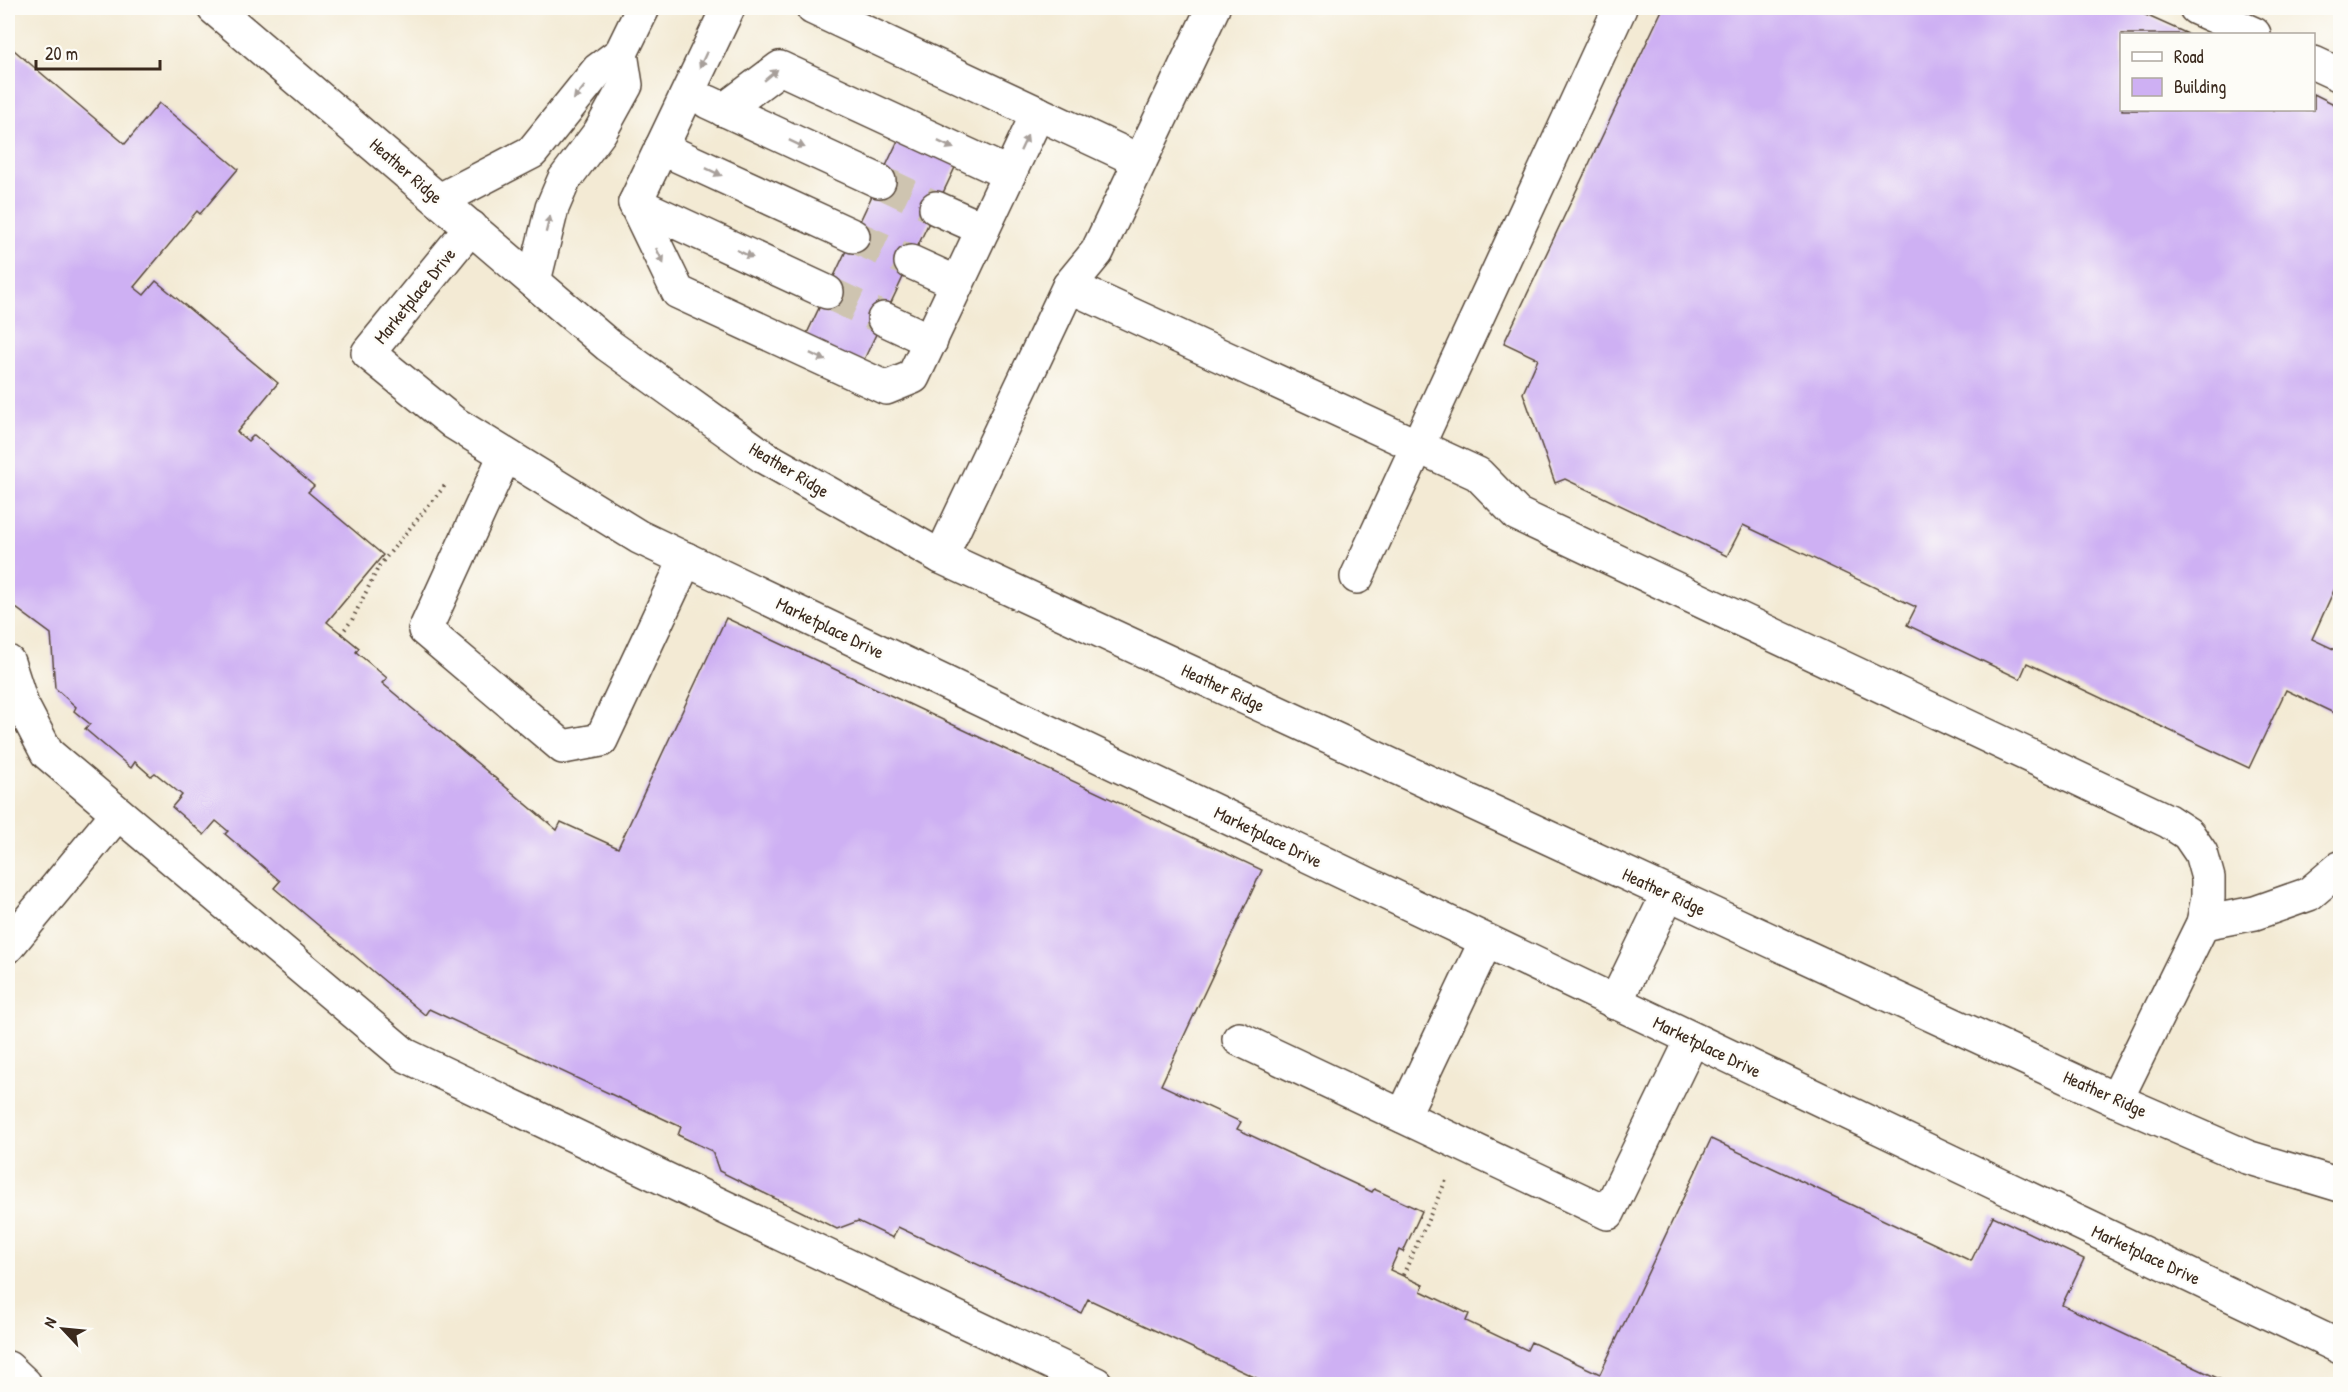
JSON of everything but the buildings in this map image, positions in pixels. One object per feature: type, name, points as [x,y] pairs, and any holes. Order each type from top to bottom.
[{"type":"street","name":"Heather Ridge","points":[[214,8],[608,345],[764,457],[941,557],[2116,1100],[2247,1157],[2340,1185]]},
{"type":"street","points":[[440,200],[532,152],[598,70],[621,53],[643,8]]},
{"type":"street","points":[[635,202],[728,8]]},
{"type":"street","points":[[813,8],[1140,161]]},
{"type":"street","points":[[941,557],[1069,286],[1097,252],[1213,8]]},
{"type":"street","points":[[1357,577],[1620,8]]},
{"type":"street","points":[[2196,8],[2252,33]]},
{"type":"street","points":[[534,281],[552,208],[564,180],[600,132],[626,85],[621,53]]},
{"type":"street","points":[[2315,64],[2340,75]]},
{"type":"street","points":[[724,110],[780,68],[1009,174]]},
{"type":"street","points":[[687,93],[879,182]]},
{"type":"street","points":[[635,202],[678,292],[886,388],[913,377],[1038,113]]},
{"type":"street","points":[[661,148],[853,236]]},
{"type":"street","points":[[635,202],[827,292]]},
{"type":"street","points":[[936,208],[983,229]]},
{"type":"street","name":"Marketplace Drive","points":[[471,227],[368,353],[454,423],[639,537],[2340,1347]]},
{"type":"street","points":[[911,262],[957,284]]},
{"type":"street","points":[[1069,286],[1478,474],[1517,514],[2168,821],[2188,834],[2201,853],[2208,878],[2203,923],[2116,1100]]},
{"type":"street","points":[[884,319],[931,341]]},
{"type":"street","points":[[494,448],[425,630],[563,747],[601,740],[686,559]]},
{"type":"street","points":[[8,662],[22,705],[47,753],[405,1055],[1096,1384]]},
{"type":"street","points":[[8,946],[117,814]]},
{"type":"street","points":[[2203,923],[2255,913],[2309,894],[2340,868]]},
{"type":"street","points":[[1615,1003],[1668,894]]},
{"type":"street","points":[[1403,1116],[1486,941]]},
{"type":"street","points":[[1239,1039],[1608,1213],[1692,1040]]},
{"type":"street","points":[[8,1368],[25,1384]]},
{"type":"path","points":[[341,634],[352,620],[379,566],[494,448]]},
{"type":"path","points":[[1403,1275],[1462,1145]]},
{"type":"tunnel","points":[[879,181],[936,208]]},
{"type":"tunnel","points":[[853,236],[911,262]]},
{"type":"tunnel","points":[[827,292],[884,319]]}]
